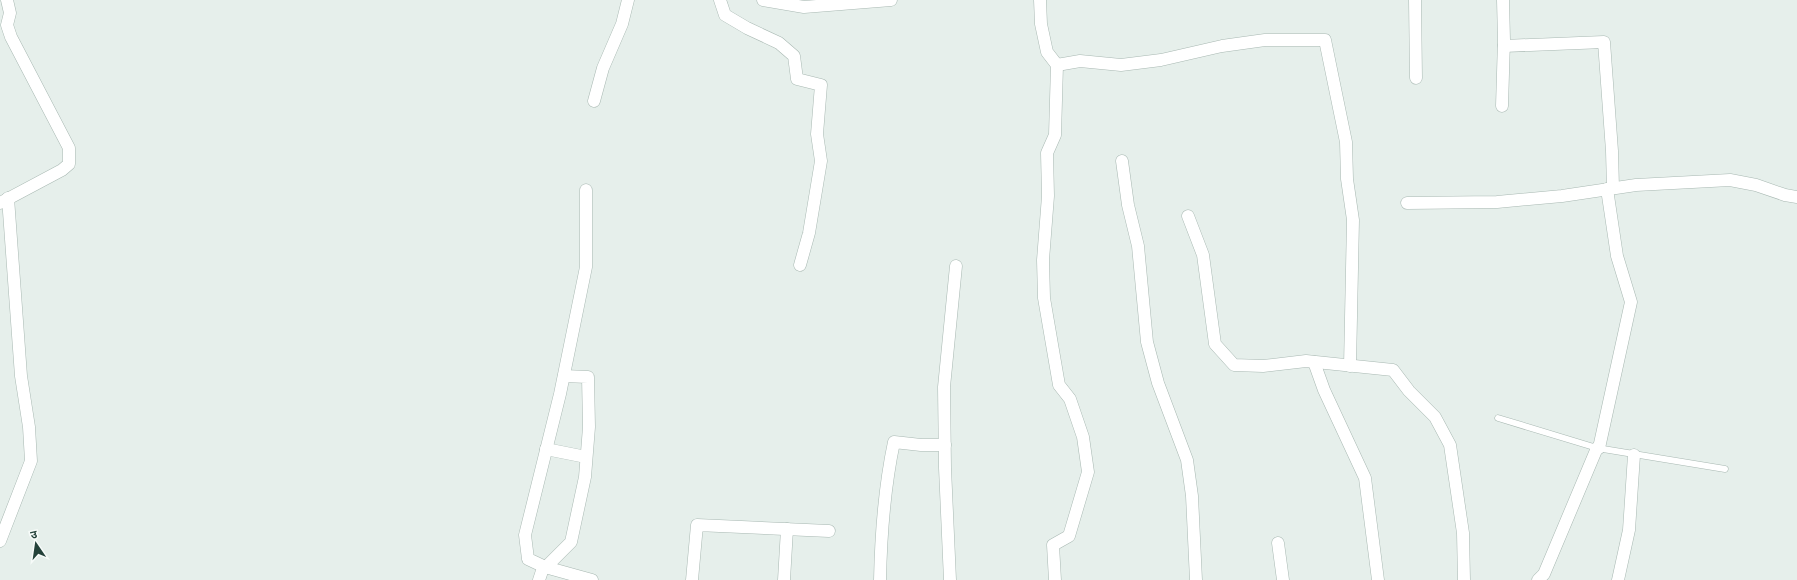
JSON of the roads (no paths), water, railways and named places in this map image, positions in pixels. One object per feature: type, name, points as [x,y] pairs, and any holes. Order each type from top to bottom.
[{"type":"street","points":[[0,541],[31,462],[29,427],[21,376],[4,201],[62,170],[69,164],[70,156],[69,148],[11,37],[7,25],[10,13],[7,0]]},
{"type":"street","points":[[594,101],[603,68],[622,24],[628,0]]},
{"type":"street","points":[[720,0],[725,15],[747,28],[779,43],[794,56],[797,79],[821,85],[817,134],[821,161],[809,233],[800,265]]},
{"type":"street","points":[[763,0],[804,7],[890,0]]},
{"type":"street","points":[[1040,0],[1041,24],[1047,52],[1057,65],[1055,135],[1047,153],[1048,196],[1042,260],[1044,298],[1059,385],[1070,399],[1083,437],[1088,472],[1069,536],[1053,545],[1055,580]]},
{"type":"street","points":[[1415,0],[1416,78]]},
{"type":"street","points":[[1502,106],[1504,46],[1503,0]]},
{"type":"street","points":[[1057,65],[1080,61],[1121,65],[1161,60],[1222,46],[1264,40],[1325,40],[1346,142],[1347,179],[1353,220],[1350,366]]},
{"type":"street","points":[[1504,46],[1604,42],[1612,151],[1610,189],[1617,256],[1632,302],[1598,448],[1544,574],[1538,580]]},
{"type":"street","points":[[1122,161],[1128,205],[1138,246],[1147,342],[1158,383],[1187,460],[1192,496],[1196,580]]},
{"type":"street","points":[[1407,202],[1497,202],[1562,196],[1636,185],[1730,180],[1756,185],[1785,195],[1797,197]]},
{"type":"street","points":[[586,190],[586,267],[564,376],[525,535],[528,559],[545,568],[592,580]]},
{"type":"street","points":[[1188,216],[1203,255],[1215,344],[1234,365],[1263,366],[1306,361],[1393,370],[1410,391],[1435,417],[1450,445],[1463,533],[1464,580]]},
{"type":"street","points":[[950,580],[944,386],[956,266]]},
{"type":"street","points":[[1314,362],[1324,390],[1365,478],[1378,580]]},
{"type":"street","points":[[539,580],[542,571],[571,542],[585,477],[588,427],[588,377],[564,376]]},
{"type":"street","points":[[880,580],[881,535],[886,480],[894,442],[921,445],[945,445]]},
{"type":"street","points":[[546,449],[586,457]]},
{"type":"street","points":[[1618,580],[1628,530],[1634,455]]},
{"type":"street","points":[[692,580],[697,525],[829,531]]},
{"type":"street","points":[[784,580],[787,529]]},
{"type":"street","points":[[1278,542],[1284,580]]},
{"type":"lane","points":[[1498,418],[1598,448],[1725,469]]}]
